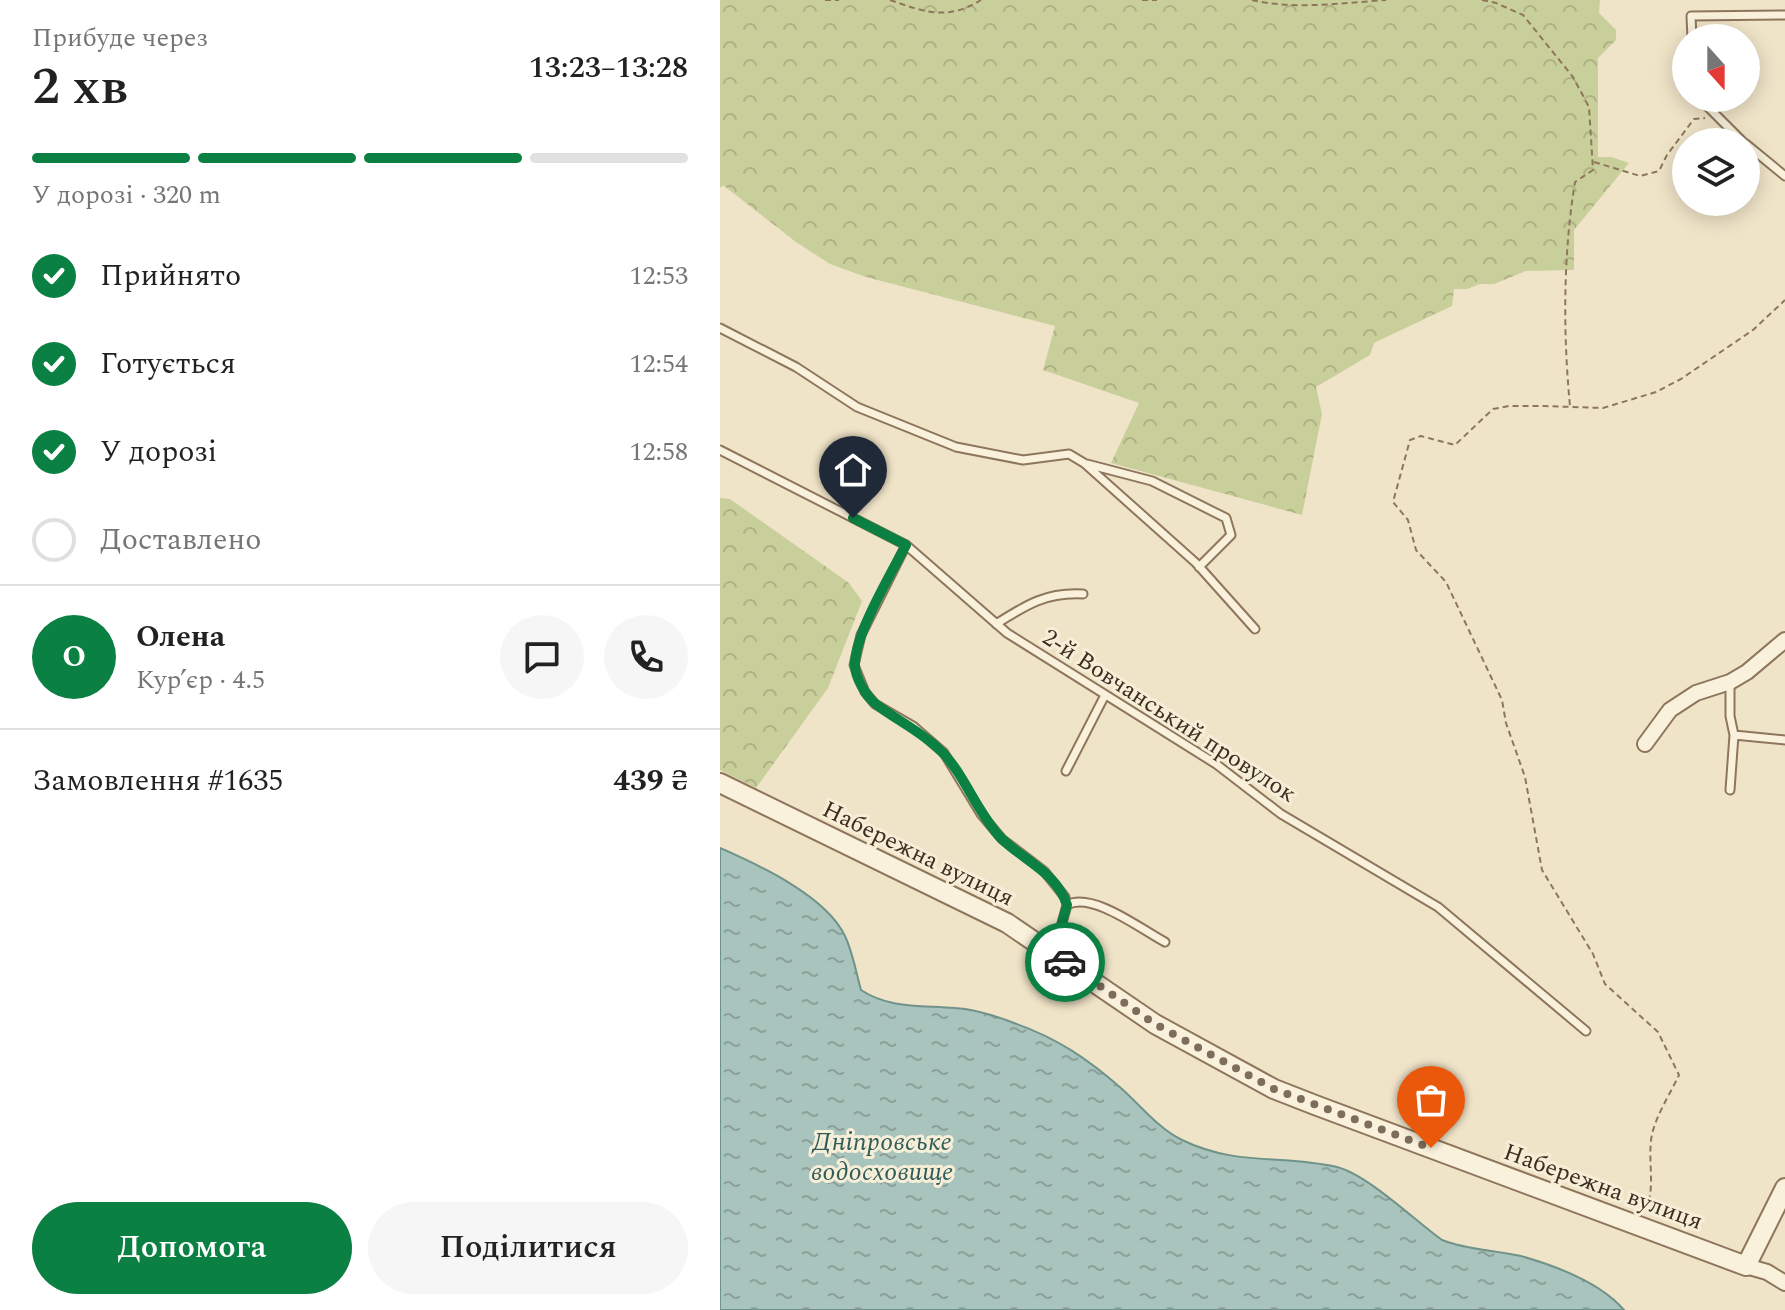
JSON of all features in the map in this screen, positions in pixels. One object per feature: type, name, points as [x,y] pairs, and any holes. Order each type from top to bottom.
[{"type":"street","points":[[1645,744],[1670,710],[1696,693],[1730,682],[1747,672],[1785,640]]},
{"type":"street","name":"Набережна вулиця","points":[[720,783],[1007,923],[1155,1024],[1274,1089],[1746,1266]]},
{"type":"street","points":[[1785,1188],[1746,1266],[1767,1272],[1785,1283]]},
{"type":"lane","points":[[1691,24],[1691,16],[1785,15]]},
{"type":"lane","points":[[1713,112],[1730,128]]},
{"type":"lane","points":[[1760,155],[1785,176]]},
{"type":"lane","points":[[720,328],[796,367],[857,407],[956,447],[1023,460],[1069,454],[1084,463],[1199,567],[1255,629]]},
{"type":"lane","name":"2-й Вовчанський провулок","points":[[720,450],[906,545],[1007,633],[1216,764],[1281,814],[1438,907],[1586,1031]]},
{"type":"lane","points":[[1084,463],[1152,481],[1226,518],[1231,535],[1199,567]]},
{"type":"lane","points":[[906,545],[859,644],[854,665],[865,692],[875,704],[913,726],[944,753],[991,827],[1044,871],[1065,897],[1067,905],[1053,954]]},
{"type":"lane","points":[[996,624],[1043,597],[1058,593],[1083,594]]},
{"type":"lane","points":[[1730,682],[1730,716],[1734,735],[1730,790]]},
{"type":"lane","points":[[1066,771],[1105,695]]},
{"type":"lane","points":[[1734,735],[1785,740]]},
{"type":"lane","points":[[1067,905],[1081,900],[1095,904],[1165,942]]},
{"type":"path","points":[[825,0],[839,0]]},
{"type":"path","points":[[890,0],[943,15],[968,8],[981,0]]},
{"type":"path","points":[[1142,0],[1157,0]]},
{"type":"path","points":[[1252,0],[1305,5],[1386,0]]},
{"type":"path","points":[[1482,0],[1523,15],[1573,77],[1589,107],[1593,170],[1575,182],[1569,216],[1566,281],[1570,408]]},
{"type":"path","points":[[1593,162],[1640,176],[1659,171],[1694,119],[1707,118]]},
{"type":"path","points":[[1640,1227],[1652,1195],[1650,1154],[1653,1133],[1679,1075],[1658,1032],[1605,984],[1593,954],[1542,870],[1525,777],[1506,723],[1502,700],[1446,582],[1416,550],[1408,520],[1393,502],[1410,440],[1421,436],[1455,445],[1493,409],[1509,406],[1603,408],[1656,392],[1681,379],[1753,330],[1785,300]]},
{"type":"green space","points":[[720,0],[1600,0],[1599,13],[1616,30],[1616,40],[1598,58],[1598,157],[1611,157],[1629,163],[1574,230],[1574,270],[1526,271],[1494,284],[1454,289],[1452,306],[1374,343],[1370,355],[1316,387],[1322,414],[1302,515],[1111,463],[1139,403],[1043,370],[1055,326],[866,277],[830,264],[796,242],[723,185],[720,188]]},
{"type":"green space","points":[[720,498],[730,499],[849,583],[862,601],[828,688],[756,788],[720,770]]},
{"type":"water","name":"Дніпровське водосховище","points":[[720,848],[790,883],[823,908],[845,936],[861,990],[872,996],[906,1005],[977,1011],[1030,1029],[1097,1068],[1158,1124],[1182,1140],[1222,1154],[1337,1167],[1376,1188],[1442,1240],[1521,1256],[1563,1270],[1603,1291],[1624,1310],[720,1310]]},
{"type":"way so far","points":[[1065,962],[1155,1024],[1274,1089],[1431,1148]]},
{"type":"route","points":[[853,518],[906,545],[861,635],[854,665],[865,692],[875,704],[913,726],[944,753],[981,814],[1002,839],[1044,871],[1065,897],[1067,905],[1053,954],[1065,962]]}]
